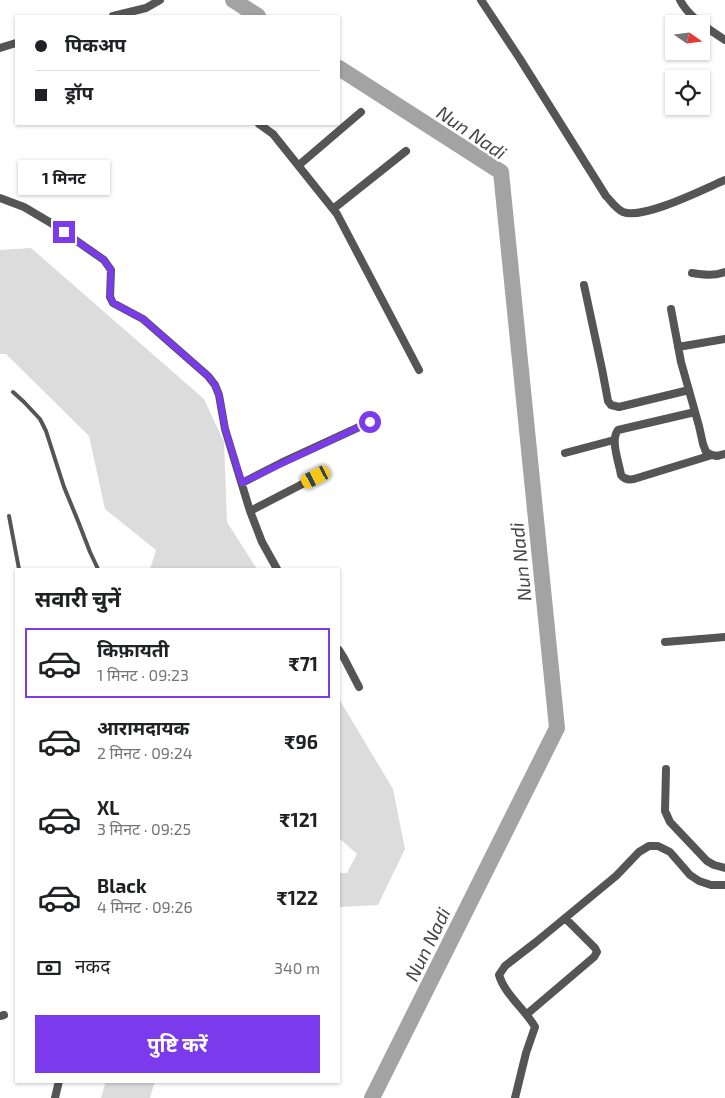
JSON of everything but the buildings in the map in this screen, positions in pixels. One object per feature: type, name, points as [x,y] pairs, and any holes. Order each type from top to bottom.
[{"type":"street","points":[[136,14],[160,0]]},
{"type":"street","points":[[481,0],[606,196],[621,211],[636,214],[649,211],[725,180]]},
{"type":"street","points":[[680,0],[683,7],[693,17],[725,40]]},
{"type":"street","points":[[0,48],[15,44]]},
{"type":"street","points":[[299,165],[360,112]]},
{"type":"street","points":[[261,125],[273,134],[337,214],[419,370]]},
{"type":"street","points":[[333,209],[406,151]]},
{"type":"street","points":[[0,198],[24,207],[104,260],[111,270],[110,297],[113,303],[143,319],[208,376],[215,385],[219,395],[225,429],[250,511],[262,542],[276,568]]},
{"type":"street","points":[[692,273],[710,275],[725,272]]},
{"type":"street","points":[[584,286],[610,405],[618,407],[689,390]]},
{"type":"street","points":[[671,309],[678,347],[703,444],[706,452],[712,455],[725,454]]},
{"type":"street","points":[[678,347],[725,339]]},
{"type":"street","points":[[695,412],[618,430],[614,440],[621,475],[629,480],[712,455]]},
{"type":"street","points":[[242,483],[370,422]]},
{"type":"street","points":[[565,453],[614,440]]},
{"type":"street","points":[[250,511],[316,477]]},
{"type":"street","points":[[665,642],[725,637]]},
{"type":"street","points":[[340,652],[360,687]]},
{"type":"street","points":[[666,769],[664,811],[666,817],[707,861],[725,868]]},
{"type":"street","points":[[515,1098],[526,1053],[535,1027],[527,1014],[502,984],[500,975],[505,966],[566,918],[616,876],[639,852],[649,846],[658,846],[670,852],[690,875],[699,881],[712,885],[725,885]]},
{"type":"street","points":[[527,1014],[594,957],[597,952],[566,918]]},
{"type":"street","points":[[55,1098],[59,1083]]},
{"type":"lane","points":[[13,392],[40,419],[46,431],[64,487],[98,568]]},
{"type":"lane","points":[[9,516],[19,568]]},
{"type":"shaded area","points":[[31,248],[204,399],[224,442],[227,522],[256,568],[150,568],[156,550],[105,509],[89,436],[6,354],[0,354],[0,250]]},
{"type":"shaded area","points":[[340,701],[393,789],[405,849],[378,905],[340,907],[340,873],[347,873],[357,854],[340,839]]},
{"type":"shaded area","points":[[105,1083],[154,1083],[150,1098],[101,1098]]},
{"type":"waterway","name":"Nun Nadi","points":[[233,0],[256,15]]},
{"type":"waterway","name":"Nun Nadi","points":[[340,69],[501,172],[557,728],[372,1098]]},
{"type":"route","points":[[64,232],[104,260],[111,270],[110,297],[113,303],[143,319],[208,376],[215,385],[219,395],[225,429],[242,483],[370,422]]}]
